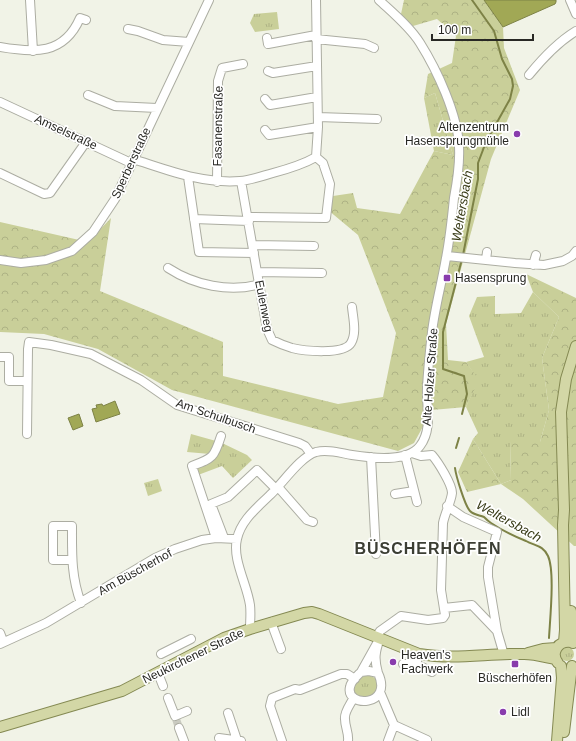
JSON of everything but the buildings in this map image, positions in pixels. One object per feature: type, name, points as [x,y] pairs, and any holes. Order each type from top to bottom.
[{"type":"main road","points":[[557,741],[562,678],[558,662],[554,655],[568,644],[567,524],[564,510],[561,412],[566,379],[576,346]]},
{"type":"main road","name":"Neukirchener Straße","points":[[0,727],[122,691],[224,638],[271,622],[312,612],[419,654],[460,657],[526,654],[558,662],[564,667],[574,665]]},
{"type":"main road","name":"Neukirchener Straße","points":[[526,654],[568,644]]},
{"type":"main road","points":[[562,741],[574,665]]},
{"type":"street","points":[[30,0],[33,51]]},
{"type":"street","name":"Sperberstraße","points":[[0,260],[21,263],[46,260],[72,250],[93,232],[109,210],[209,0]]},
{"type":"street","points":[[194,219],[326,218],[330,184],[323,163],[316,158],[318,117],[316,0]]},
{"type":"street","name":"Alte Holzer Straße","points":[[379,0],[397,16],[420,42],[437,73],[456,125],[459,147],[458,174],[447,256],[432,330],[427,388],[428,425],[423,442],[418,448],[408,454]]},
{"type":"street","points":[[570,0],[576,14]]},
{"type":"street","points":[[0,47],[22,51],[44,50],[55,46],[72,34],[80,18],[86,20]]},
{"type":"street","points":[[128,29],[163,40],[189,42]]},
{"type":"street","points":[[529,75],[542,60],[568,36],[576,31]]},
{"type":"street","points":[[267,38],[268,44],[316,37],[365,44],[374,48]]},
{"type":"street","name":"Fasanenstraße","points":[[217,182],[218,81],[222,68],[243,64]]},
{"type":"street","points":[[268,71],[273,73],[317,66]]},
{"type":"street","points":[[88,95],[115,106],[157,108]]},
{"type":"street","points":[[265,99],[270,105],[317,97]]},
{"type":"street","name":"Amselstraße","points":[[0,102],[86,142],[132,161]]},
{"type":"street","points":[[318,117],[377,119]]},
{"type":"street","points":[[266,130],[269,135],[318,127]]},
{"type":"street","points":[[0,173],[44,194],[50,193],[86,142]]},
{"type":"street","name":"Fasanenstraße","points":[[132,161],[188,177],[217,182],[241,181],[292,168],[316,158]]},
{"type":"street","points":[[188,177],[199,252],[314,246]]},
{"type":"street","name":"Eulenweg","points":[[241,181],[267,329],[272,340],[282,345],[294,348],[331,351],[345,349],[351,343],[354,333],[352,307]]},
{"type":"street","points":[[447,256],[468,258],[487,256],[533,265],[553,264],[572,256],[576,251]]},
{"type":"street","points":[[533,265],[536,255]]},
{"type":"street","points":[[168,268],[180,275],[204,284],[227,288],[247,288],[260,284]]},
{"type":"street","name":"Eulenweg","points":[[258,272],[322,274]]},
{"type":"street","name":"Am Schulbusch","points":[[27,434],[29,342],[58,346],[91,354],[141,380],[176,405],[299,443],[305,446],[311,454]]},
{"type":"street","points":[[0,357],[9,357],[9,381],[27,381]]},
{"type":"street","points":[[220,436],[213,456],[192,466],[220,538]]},
{"type":"street","points":[[250,629],[250,604],[237,555],[237,539],[246,519],[302,460],[311,454],[325,451],[371,457],[388,457],[408,454],[421,456],[432,455],[449,481],[452,494],[443,523],[441,590],[445,615],[443,618],[428,620],[401,616],[380,631],[375,654],[375,664],[382,686],[380,692],[374,698],[364,701],[354,699],[350,694],[350,685],[361,672],[378,638]]},
{"type":"street","points":[[408,454],[417,502]]},
{"type":"street","points":[[371,457],[376,554]]},
{"type":"street","points":[[220,538],[211,504],[228,497],[257,470],[277,488],[307,520],[313,522]]},
{"type":"street","points":[[395,494],[414,491]]},
{"type":"street","points":[[448,506],[463,518],[497,532],[488,572],[497,631],[504,654]]},
{"type":"street","points":[[72,560],[53,560],[53,526],[72,526],[73,576],[81,602]]},
{"type":"street","name":"Am Büscherhof","points":[[0,633],[2,643],[46,623],[155,558],[175,549],[202,540],[220,538],[237,539]]},
{"type":"street","points":[[444,608],[472,605],[497,631]]},
{"type":"street","points":[[271,622],[281,649]]},
{"type":"street","points":[[161,654],[191,639]]},
{"type":"street","points":[[181,644],[188,657]]},
{"type":"street","points":[[416,664],[419,654]]},
{"type":"street","points":[[403,664],[416,664],[432,672]]},
{"type":"street","points":[[361,672],[369,671],[378,674]]},
{"type":"street","points":[[282,741],[270,706],[272,698],[295,689],[300,690],[346,672],[354,679]]},
{"type":"street","points":[[158,673],[163,686]]},
{"type":"street","points":[[380,692],[394,725],[427,740]]},
{"type":"street","points":[[168,698],[175,717],[187,711]]},
{"type":"street","points":[[348,741],[349,737],[344,720],[345,714],[354,699]]},
{"type":"street","points":[[228,713],[240,741]]},
{"type":"street","points":[[388,741],[394,725]]},
{"type":"street","points":[[179,728],[184,741]]},
{"type":"street","points":[[219,738],[240,741]]},
{"type":"green space","points":[[404,0],[484,0],[503,27],[504,48],[520,90],[491,159],[446,324],[448,360],[466,362],[479,380],[466,407],[432,410],[414,443],[398,451],[172,390],[98,349],[44,334],[0,332],[0,222],[88,242],[111,218],[100,291],[223,342],[223,376],[338,404],[383,397],[396,333],[358,235],[328,210],[330,199],[333,196],[353,193],[357,208],[400,214],[434,151],[453,155],[435,93],[424,98],[428,74],[452,63],[456,36],[437,19],[413,26],[401,14]]},
{"type":"green space","points":[[277,12],[279,29],[255,32],[250,23],[254,14]]},
{"type":"green space","points":[[435,93],[453,155],[434,151],[424,98]]},
{"type":"green space","points":[[526,274],[576,298],[576,546],[574,546],[523,499],[501,484],[511,480],[510,441],[540,442],[549,410],[542,358],[559,317],[533,292]]},
{"type":"green space","points":[[533,292],[559,317],[542,358],[549,410],[540,442],[510,442],[511,480],[501,484],[473,439],[478,433],[466,407],[478,380],[466,362],[484,357],[469,316],[477,297],[495,296],[495,314],[521,313]]},
{"type":"green space","points":[[191,434],[216,441],[213,451],[210,454],[187,452]]},
{"type":"green space","points":[[473,439],[501,484],[467,492],[458,472]]},
{"type":"green space","points":[[222,443],[247,455],[252,460],[233,478],[222,466],[198,475],[196,467]]},
{"type":"green space","points":[[158,479],[162,491],[148,496],[144,483]]},
{"type":"green space","points":[[564,647],[570,647],[574,651],[574,657],[570,661],[564,661],[560,657],[560,651]]},
{"type":"green space","points":[[367,675],[377,680],[378,688],[372,695],[362,698],[354,694],[354,686],[362,677]]},
{"type":"shaded area","points":[[484,0],[556,0],[556,2],[555,4],[503,27]]},
{"type":"shaded area","points":[[115,401],[120,414],[96,422],[92,409],[97,408],[96,405],[102,404],[103,406]]},
{"type":"shaded area","points":[[79,414],[83,426],[73,430],[68,418]]},
{"type":"waterway","name":"Weltersbach","points":[[463,255],[478,179],[478,163],[486,142],[510,99],[513,86],[512,79],[502,59],[494,31],[472,0]]},
{"type":"waterway","name":"Weltersbach","points":[[462,259],[443,332],[443,369],[464,376],[467,394],[462,414]]},
{"type":"waterway","name":"Weltersbach","points":[[456,448],[459,438]]},
{"type":"waterway","name":"Weltersbach","points":[[455,468],[463,497],[470,511],[484,517],[508,533],[541,548],[546,552],[550,563],[552,584],[549,638]]},
{"type":"tunnel","points":[[176,719],[179,728]]},
{"type":"place","name":"Altenzentrum Hasensprungmühle","points":[[517,134]]},
{"type":"place","name":"Hasensprung","points":[[447,278]]},
{"type":"place","name":"Heaven's Fachwerk","points":[[393,662]]},
{"type":"place","name":"Büscherhöfen","points":[[515,664]]},
{"type":"place","name":"Lidl","points":[[503,712]]},
{"type":"district","name":"BÜSCHERHÖFEN","points":[[428,548]]}]
